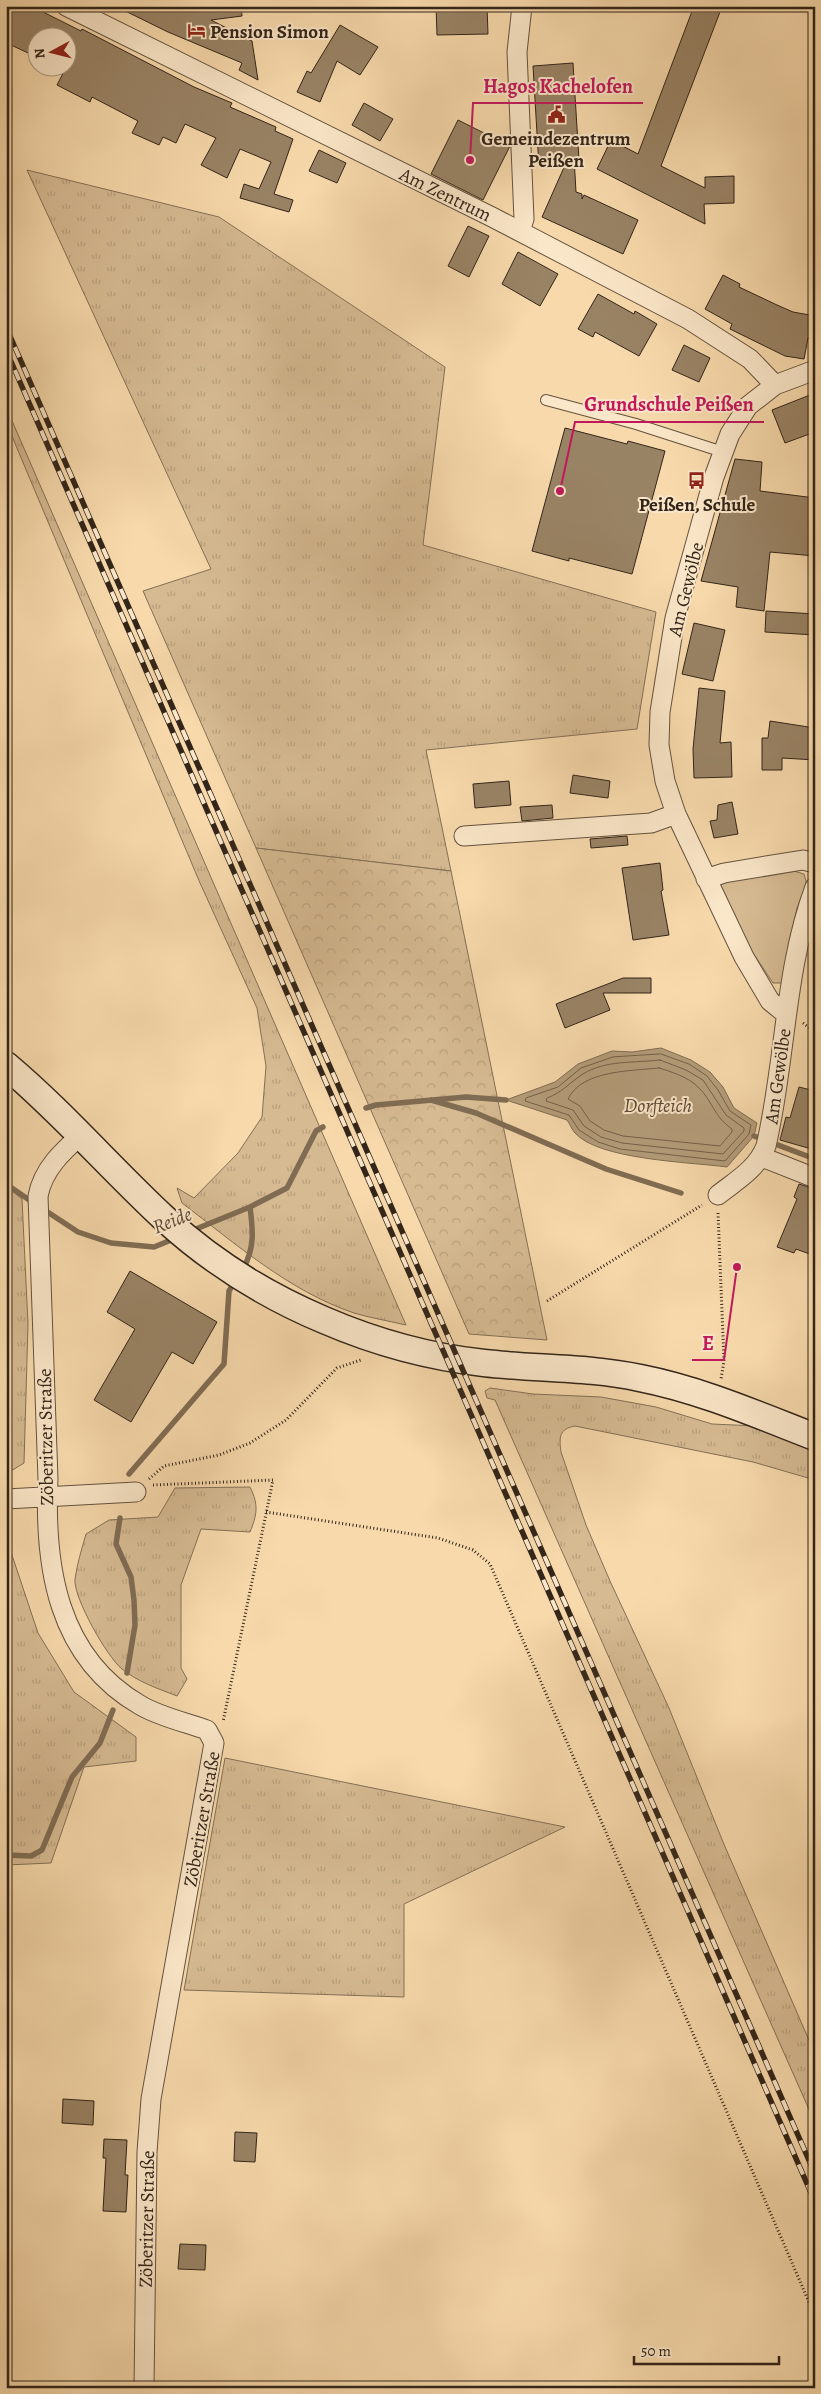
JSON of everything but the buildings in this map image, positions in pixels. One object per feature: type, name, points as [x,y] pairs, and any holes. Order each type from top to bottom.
[{"type":"main road","points":[[6,1065],[82,1134],[167,1220],[191,1240],[246,1279],[324,1320],[414,1351],[486,1364],[598,1371],[639,1377],[715,1399],[815,1437]]},
{"type":"street","name":"Am Zentrum","points":[[66,6],[520,231],[688,319],[750,359],[775,385]]},
{"type":"street","points":[[520,231],[524,219],[517,52],[522,6]]},
{"type":"street","points":[[775,385],[815,370]]},
{"type":"street","name":"Am Gewölbe","points":[[766,1146],[786,1014],[770,1001],[729,928],[676,814],[665,781],[659,745],[660,712],[675,618],[723,452],[730,434],[748,406],[775,385]]},
{"type":"street","points":[[464,836],[651,823],[676,814]]},
{"type":"street","points":[[706,879],[724,873],[803,860],[815,863]]},
{"type":"street","points":[[786,1014],[804,919],[815,887]]},
{"type":"street","name":"Zöberitzer Straße","points":[[82,1134],[55,1161],[44,1176],[38,1196],[48,1553],[55,1592],[69,1627],[91,1663],[107,1681],[141,1706],[207,1730],[213,1737],[214,1753],[151,2099],[147,2152],[144,2388]]},
{"type":"street","points":[[718,1195],[753,1168],[766,1146],[815,1178]]},
{"type":"street","points":[[6,1499],[136,1492]]},
{"type":"lane","points":[[546,400],[636,424],[723,452]]},
{"type":"path","points":[[547,1300],[718,1195],[724,1361],[715,1399]]},
{"type":"path","points":[[136,1492],[164,1466],[218,1455],[259,1438],[286,1420],[337,1368],[355,1360],[364,1359]]},
{"type":"path","points":[[136,1492],[152,1485],[273,1480],[223,1722],[213,1737]]},
{"type":"path","points":[[266,1512],[438,1538],[473,1550],[490,1564],[815,2316]]},
{"type":"green space","points":[[27,170],[219,217],[445,367],[423,545],[656,612],[637,729],[426,750],[451,871],[256,848],[143,591],[211,569]]},
{"type":"green space","points":[[6,407],[406,1325],[354,1313],[330,1304],[307,1292],[264,1265],[182,1203],[177,1188],[194,1198],[238,1153],[262,1117],[266,1066],[257,1008],[200,883],[6,422]]},
{"type":"green space","points":[[256,848],[451,871],[547,1340],[469,1334]]},
{"type":"green space","points":[[787,869],[804,874],[807,885],[797,908],[782,983],[773,983],[749,947],[718,884]]},
{"type":"green space","points":[[6,1186],[22,1199],[28,1324],[24,1463],[6,1474]]},
{"type":"green space","points":[[490,1388],[533,1394],[601,1397],[656,1407],[712,1424],[756,1426],[815,1449],[815,1480],[753,1462],[575,1426],[566,1429],[560,1438],[561,1452],[586,1525],[669,1708],[723,1842],[815,2054],[815,2123],[495,1400],[487,1398],[485,1391]]},
{"type":"green space","points":[[250,1487],[255,1499],[256,1510],[250,1532],[201,1529],[181,1585],[181,1668],[187,1679],[177,1696],[128,1674],[116,1662],[100,1640],[79,1599],[75,1579],[86,1534],[109,1520],[158,1517],[175,1488]]},
{"type":"green space","points":[[6,1545],[11,1552],[38,1633],[74,1692],[136,1737],[136,1761],[84,1767],[51,1863],[6,1865]]},
{"type":"green space","points":[[225,1758],[565,1827],[404,1904],[404,1997],[184,1990]]},
{"type":"water","name":"Dorfteich","points":[[661,1048],[691,1060],[710,1072],[723,1087],[734,1108],[757,1123],[754,1136],[727,1167],[646,1158],[604,1149],[587,1142],[575,1133],[567,1120],[506,1100],[555,1082],[578,1064],[612,1051],[632,1052]]},
{"type":"waterway","name":"Reide","points":[[366,1108],[376,1105],[466,1097],[506,1100]]},
{"type":"waterway","points":[[431,1100],[476,1113],[606,1169],[681,1193]]},
{"type":"waterway","name":"Reide","points":[[191,1231],[250,1207],[287,1188],[316,1131],[323,1127]]},
{"type":"waterway","name":"Reide","points":[[754,1136],[815,1159]]},
{"type":"waterway","name":"Reide","points":[[6,1184],[35,1204]]},
{"type":"waterway","points":[[243,1269],[250,1254],[252,1239],[250,1207]]},
{"type":"waterway","name":"Reide","points":[[43,1209],[78,1232],[111,1243],[154,1247],[176,1238]]},
{"type":"waterway","points":[[129,1474],[224,1364],[229,1291],[235,1281]]},
{"type":"waterway","points":[[120,1518],[116,1544],[131,1577],[134,1600],[135,1625],[127,1673]]},
{"type":"waterway","points":[[6,1855],[31,1856],[42,1850],[72,1777],[100,1743],[113,1710]]},
{"type":"railway","points":[[6,327],[815,2174]]},
{"type":"railway","points":[[6,350],[815,2202]]},
{"type":"place","name":"Pension Simon","points":[[196,31]]},
{"type":"place","name":"Gemeindezentrum Peißen","points":[[556,115]]},
{"type":"place","name":"Hagos Kachelofen","points":[[470,160]]},
{"type":"place","name":"Peißen, Schule","points":[[697,481]]},
{"type":"place","name":"Grundschule Peißen","points":[[560,491]]},
{"type":"place","name":"E","points":[[737,1267]]}]
